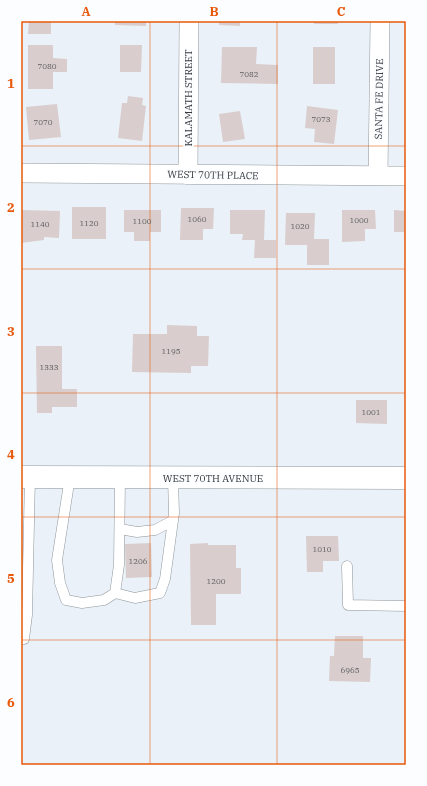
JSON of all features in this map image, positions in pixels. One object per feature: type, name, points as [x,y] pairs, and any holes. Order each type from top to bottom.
[{"type":"main road","name":"WEST 70TH AVENUE","points":[[25,477],[406,478]]},
{"type":"street","name":"KALAMATH STREET","points":[[188,175],[189,21]]},
{"type":"street","name":"SANTA FE DRIVE","points":[[378,176],[380,21]]},
{"type":"street","name":"WEST 70TH PLACE","points":[[21,173],[406,176]]},
{"type":"lane","points":[[21,639],[24,639],[25,477]]},
{"type":"lane","points":[[70,477],[57,560],[60,583],[66,600],[82,603],[104,600],[115,593],[135,598],[160,593],[165,579],[174,513],[173,478]]},
{"type":"lane","points":[[115,593],[120,565],[120,477]]},
{"type":"lane","points":[[120,529],[138,532],[155,530],[172,522]]},
{"type":"lane","points":[[347,566],[348,605],[406,606]]},
{"type":"building","points":[[29,21],[51,21],[51,34],[28,34]]},
{"type":"building","points":[[115,21],[146,21],[146,26],[115,25]]},
{"type":"building","points":[[219,21],[240,21],[240,26],[219,25]]},
{"type":"building","points":[[314,21],[338,21],[338,24],[314,24]]},
{"type":"building","points":[[28,45],[53,45],[53,58],[67,59],[67,72],[53,72],[53,89],[28,89]]},
{"type":"building","points":[[120,45],[142,45],[141,72],[120,72]]},
{"type":"building","points":[[222,47],[257,47],[256,64],[278,65],[278,84],[221,83]]},
{"type":"building","points":[[313,47],[335,47],[335,84],[313,84]]},
{"type":"building","points":[[128,96],[143,98],[142,105],[146,106],[142,141],[118,138],[122,103],[127,103]]},
{"type":"building","points":[[57,104],[61,137],[29,140],[26,107]]},
{"type":"building","points":[[307,106],[338,110],[334,144],[314,142],[315,129],[305,128]]},
{"type":"building","points":[[240,111],[245,139],[223,142],[219,114]]},
{"type":"building","points":[[72,207],[106,207],[106,239],[72,239]]},
{"type":"building","points":[[181,208],[214,208],[213,229],[203,229],[203,240],[180,240]]},
{"type":"building","points":[[21,210],[60,211],[59,238],[44,237],[44,240],[21,243]]},
{"type":"building","points":[[124,210],[161,210],[161,232],[150,232],[150,241],[134,241],[134,232],[124,232]]},
{"type":"building","points":[[230,210],[265,210],[264,240],[276,240],[276,258],[254,258],[255,240],[242,240],[243,234],[230,234]]},
{"type":"building","points":[[342,210],[375,210],[376,229],[365,229],[365,241],[342,242]]},
{"type":"building","points":[[394,210],[406,211],[406,240],[404,240],[404,232],[394,232]]},
{"type":"building","points":[[286,213],[315,213],[314,239],[329,239],[329,265],[307,265],[307,245],[285,245]]},
{"type":"building","points":[[167,325],[197,326],[197,336],[209,336],[208,366],[191,366],[191,373],[132,372],[133,334],[167,334]]},
{"type":"building","points":[[36,346],[62,346],[62,389],[77,389],[77,407],[52,407],[52,413],[37,413]]},
{"type":"building","points":[[356,400],[387,400],[387,424],[356,423]]},
{"type":"building","points":[[306,536],[338,536],[339,561],[323,561],[323,572],[307,572]]},
{"type":"building","points":[[151,543],[152,577],[126,578],[125,544]]},
{"type":"building","points":[[208,543],[208,545],[236,545],[236,568],[241,568],[241,594],[216,594],[216,625],[191,625],[190,544]]},
{"type":"building","points":[[21,547],[24,547],[25,583],[21,583]]},
{"type":"building","points":[[335,636],[363,636],[363,658],[371,658],[370,682],[329,681],[330,656],[334,656]]}]
